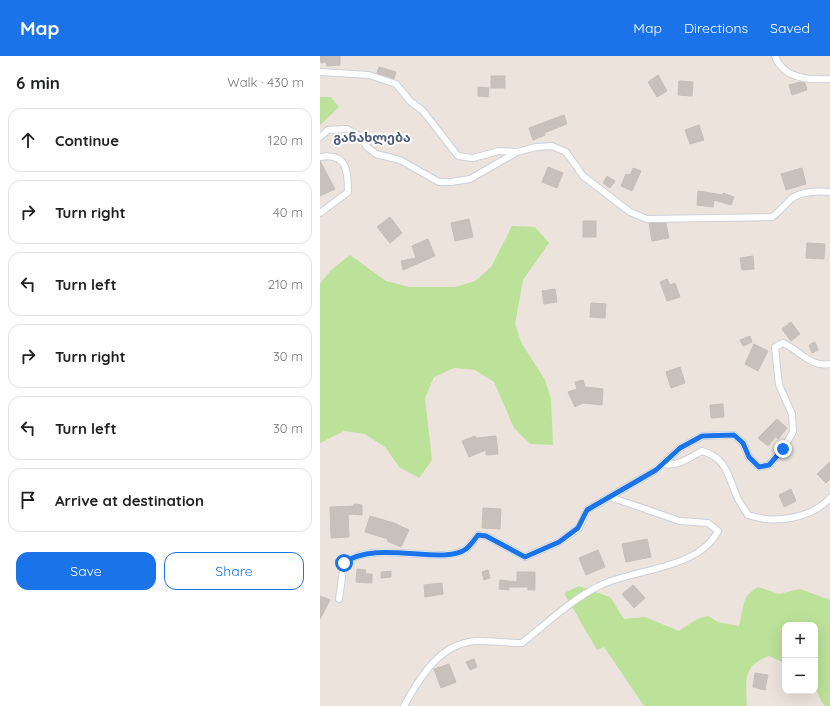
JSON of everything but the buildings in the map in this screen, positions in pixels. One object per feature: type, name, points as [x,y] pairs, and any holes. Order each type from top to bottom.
[{"type":"street","points":[[775,56],[781,68],[794,76],[813,80],[830,79]]},
{"type":"street","points":[[320,72],[368,75],[396,84],[410,101],[423,111],[458,156],[473,158],[500,151],[517,152]]},
{"type":"street","points":[[320,137],[328,130],[347,129],[361,137],[367,147],[376,154],[400,160],[439,182],[451,182],[470,178],[517,152],[536,146],[552,146],[560,148],[566,152],[583,176],[630,212],[647,219],[772,217],[783,209],[791,200],[798,196],[817,191],[830,192]]},
{"type":"street","points":[[320,157],[328,155],[337,158],[344,163],[348,174],[348,192],[320,213]]},
{"type":"street","points":[[339,599],[344,563],[353,556],[399,552],[451,555],[466,549],[478,535],[486,536],[525,557],[559,542],[578,528],[587,510],[656,470],[680,448],[702,436],[734,435],[743,443],[749,457],[759,467],[769,465],[783,449],[793,432],[792,414],[779,385],[775,347],[783,343],[795,348],[807,360],[822,366],[830,364]]},
{"type":"street","points":[[663,464],[670,465],[681,463],[702,451],[713,454],[728,471],[738,498],[748,515],[762,520],[804,515],[818,510],[830,498]]},
{"type":"street","points":[[404,706],[417,682],[440,655],[462,643],[478,641],[522,643],[581,596],[602,584],[666,567],[706,547],[715,538],[718,531],[708,523],[680,521],[610,497]]},
{"type":"green space","points":[[320,97],[331,97],[339,107],[320,125]]},
{"type":"green space","points":[[512,226],[535,227],[549,243],[523,280],[515,324],[522,344],[545,380],[551,399],[553,445],[530,444],[514,428],[494,382],[475,370],[454,368],[434,377],[425,398],[432,460],[419,478],[399,467],[385,447],[365,434],[344,431],[320,443],[320,284],[331,270],[350,255],[386,281],[409,287],[455,287],[475,281],[491,267]]},
{"type":"green space","points":[[579,586],[610,597],[624,619],[645,617],[679,631],[697,619],[708,616],[718,622],[739,626],[745,599],[758,587],[779,594],[800,589],[830,600],[830,706],[824,706],[818,694],[818,622],[782,622],[782,662],[769,656],[760,660],[750,670],[746,682],[747,706],[644,706],[604,647],[597,650],[564,593]]},
{"type":"district","name":"განახლება","points":[[372,137]]},
{"type":"route","points":[[344,563],[353,556],[399,552],[451,555],[466,549],[478,535],[486,536],[525,557],[559,542],[578,528],[587,510],[656,470],[680,448],[702,436],[734,435],[743,443],[749,457],[759,467],[769,465],[783,449]]}]
